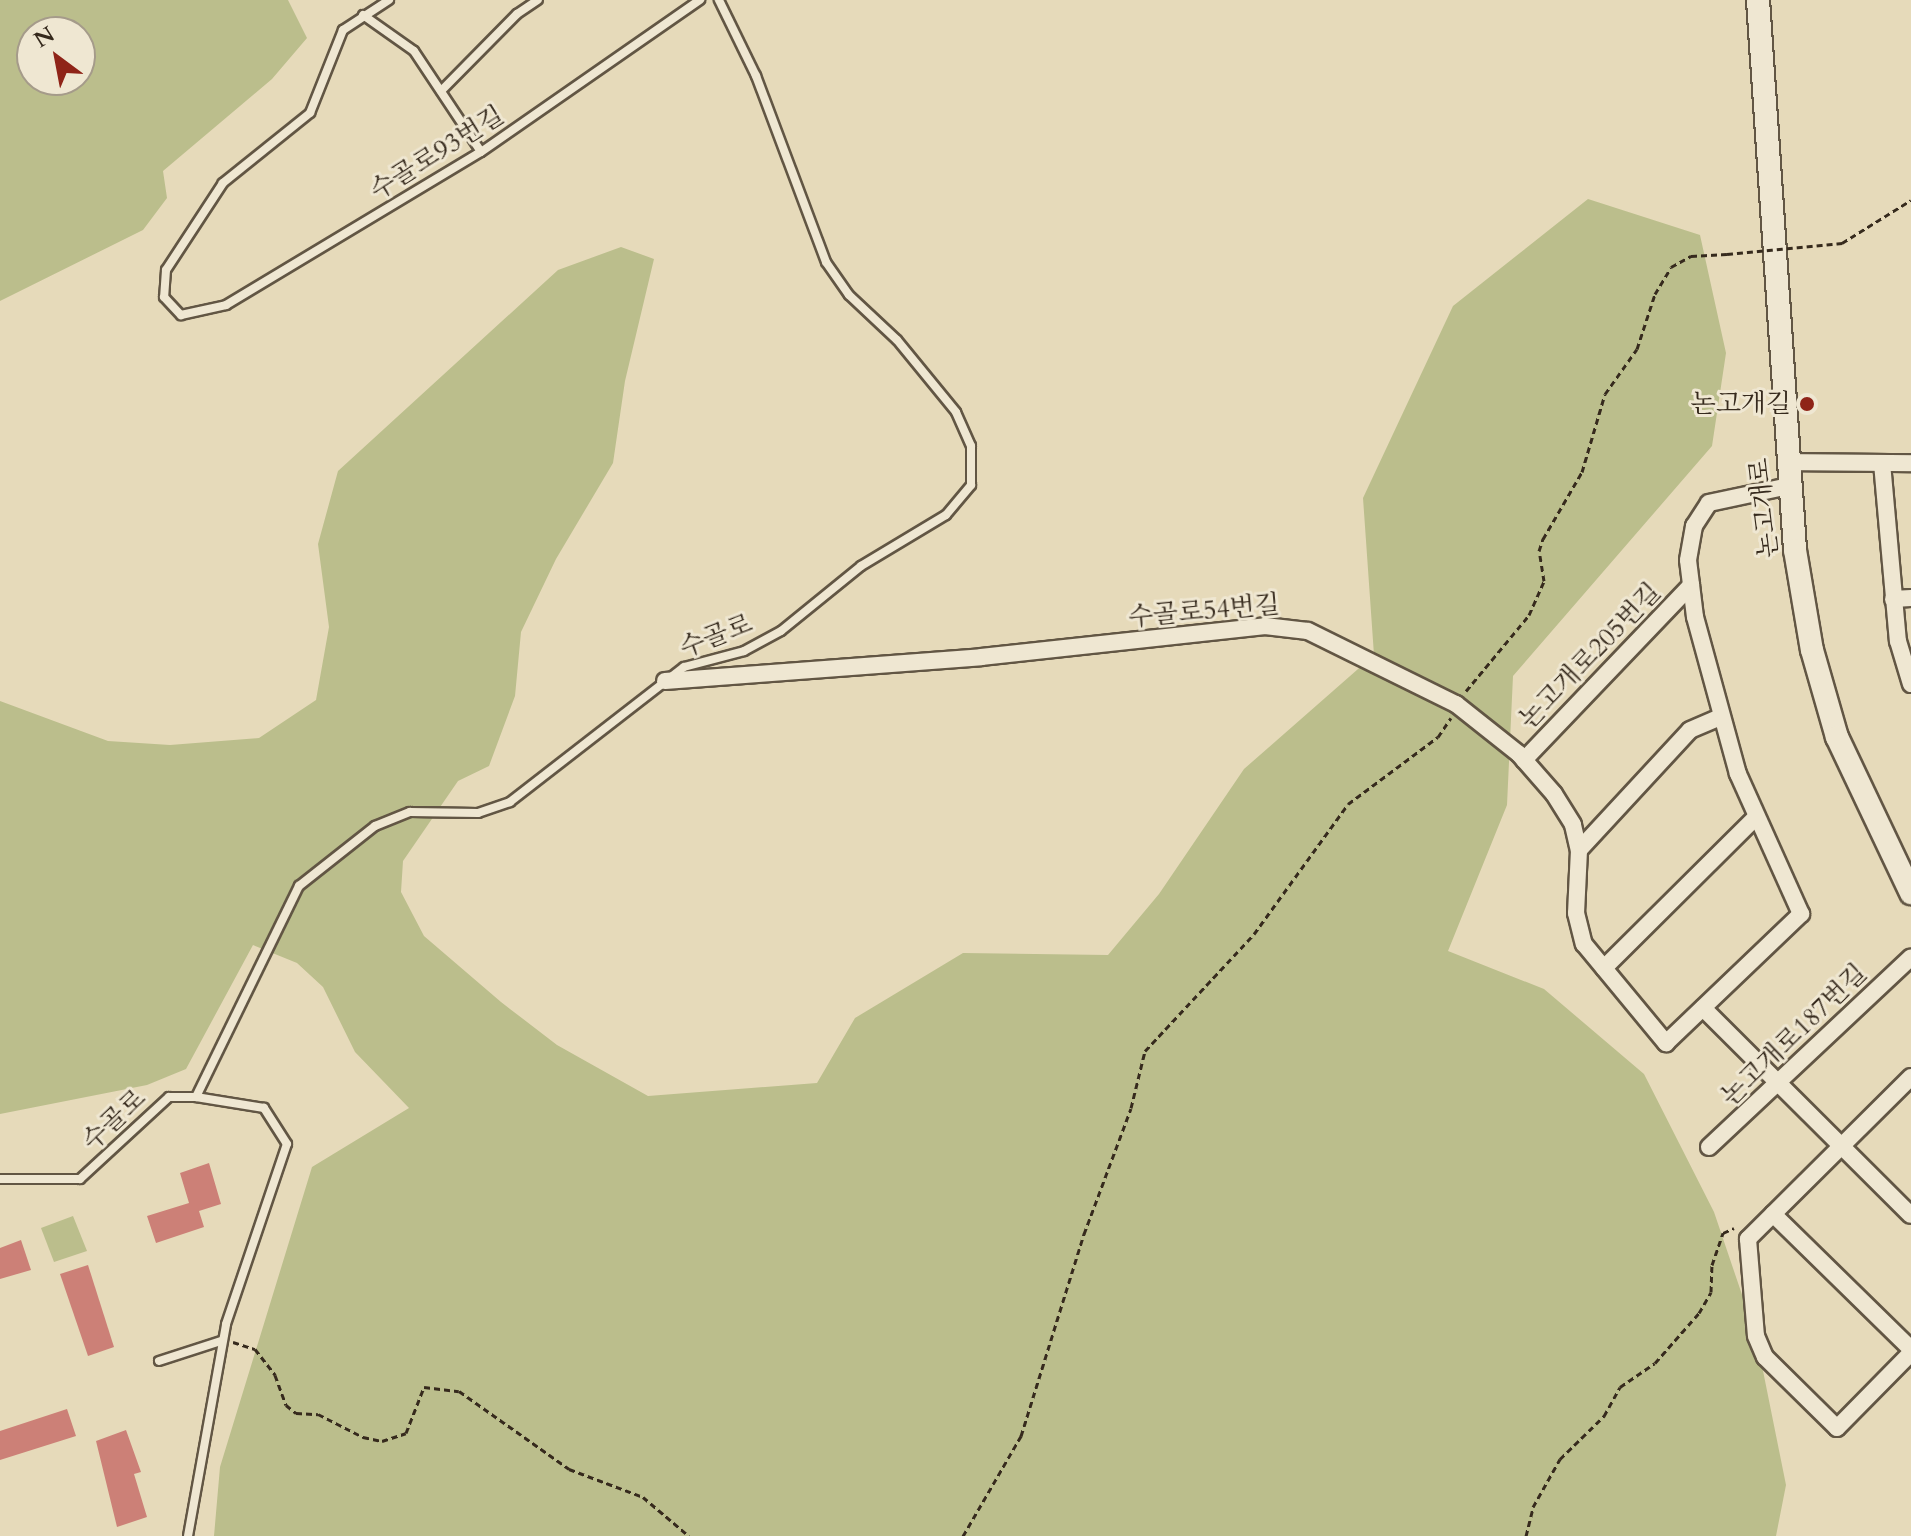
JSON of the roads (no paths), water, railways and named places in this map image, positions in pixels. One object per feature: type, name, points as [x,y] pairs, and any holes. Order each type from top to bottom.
[{"type":"main road","name":"논고개로","points":[[1758,0],[1787,462],[1812,650],[1837,737],[1911,893]]},
{"type":"street","points":[[1787,462],[1911,463]]},
{"type":"street","points":[[1882,463],[1893,599],[1911,684]]},
{"type":"street","name":"논고개로205번길","points":[[1666,1043],[1801,914],[1755,818],[1721,717],[1688,560],[1694,526],[1709,503],[1789,486]]},
{"type":"street","name":"논고개로205번길","points":[[1524,760],[1691,585]]},
{"type":"street","points":[[1893,599],[1911,598]]},
{"type":"street","name":"수골로54번길","points":[[665,681],[1290,626],[1456,704],[1524,760],[1573,825],[1579,850],[1578,930],[1604,968],[1666,1043]]},
{"type":"street","points":[[1579,850],[1690,730],[1721,717]]},
{"type":"street","points":[[1604,968],[1755,818]]},
{"type":"street","name":"논고개로187번길","points":[[1709,1147],[1911,957]]},
{"type":"street","points":[[1703,1008],[1911,1215]]},
{"type":"street","points":[[1773,1214],[1911,1351],[1837,1428],[1765,1357],[1756,1336],[1748,1239],[1773,1214],[1842,1146],[1911,1076]]},
{"type":"lane","points":[[389,0],[363,15],[414,51],[481,152]]},
{"type":"lane","points":[[441,91],[517,14],[538,0]]},
{"type":"lane","name":"수골로93번길","points":[[363,15],[343,30],[310,113],[223,183],[166,270],[164,297],[181,315],[226,305],[481,152],[700,0]]},
{"type":"lane","name":"수골로","points":[[0,1179],[80,1179],[169,1097],[196,1097],[299,886],[375,826],[410,812],[478,813],[510,802],[684,667],[744,651],[781,631],[861,566],[946,515],[971,485],[975,463],[956,412],[897,340],[849,295],[826,262],[756,76],[719,0]]},
{"type":"lane","points":[[188,1536],[221,1341],[287,1144],[264,1108],[196,1097]]},
{"type":"lane","points":[[159,1361],[221,1341]]},
{"type":"place","name":"논고개길","points":[[1807,404]]}]
